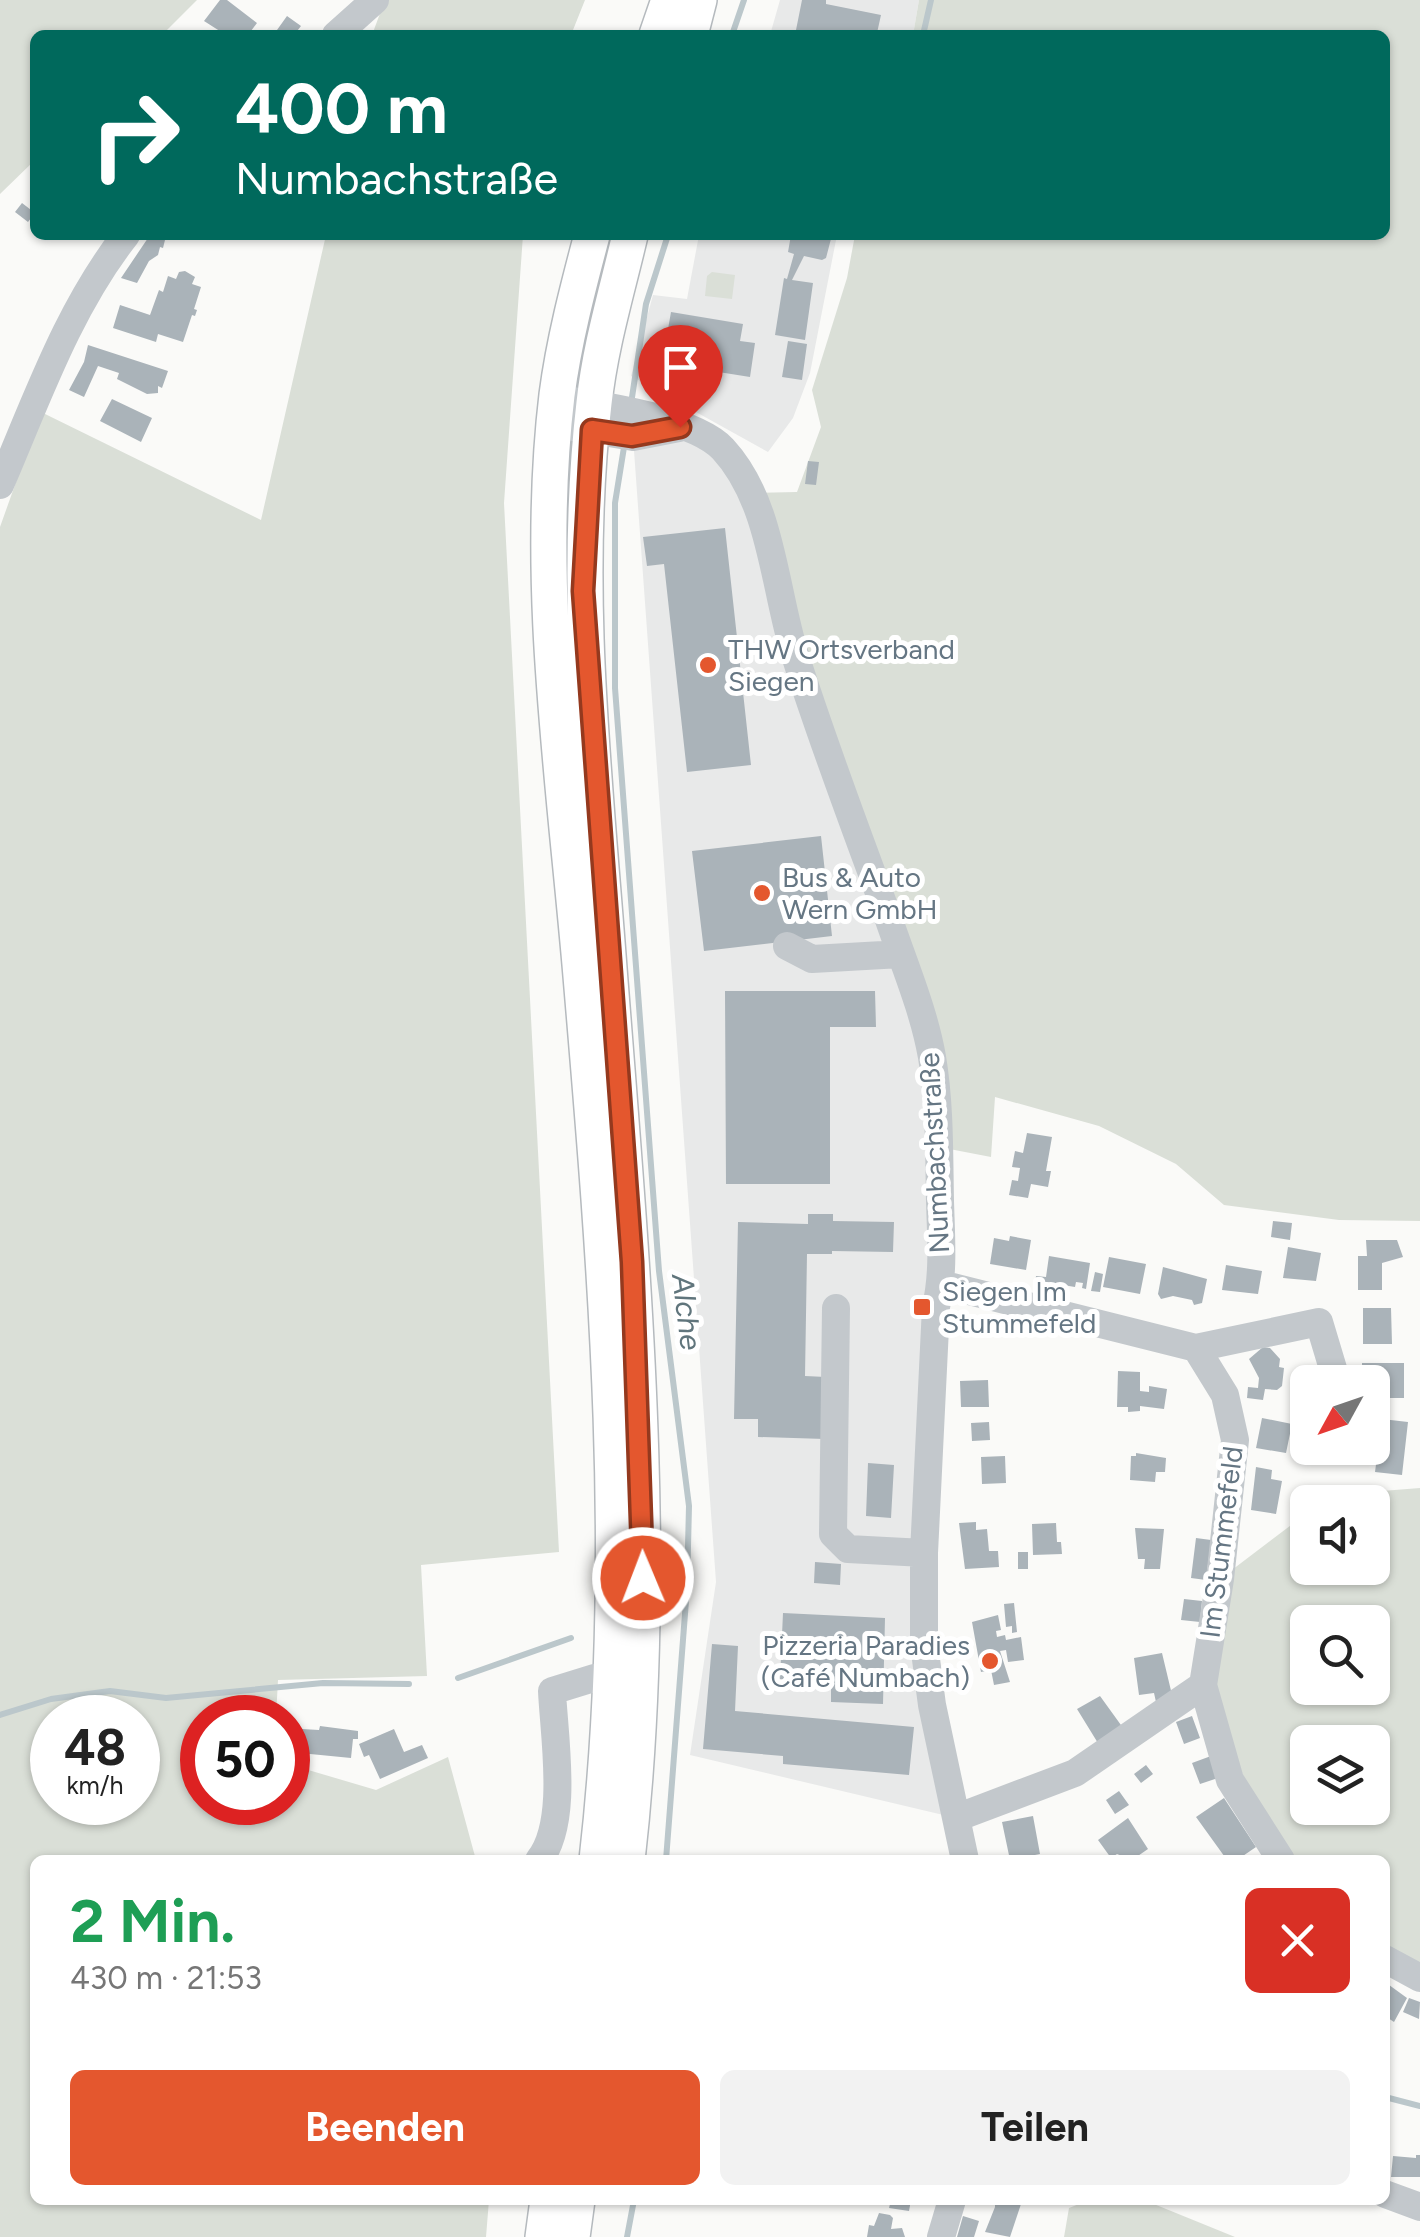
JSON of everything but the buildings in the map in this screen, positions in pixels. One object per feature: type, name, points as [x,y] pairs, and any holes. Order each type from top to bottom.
[{"type":"main road","points":[[659,30],[669,0]]},
{"type":"main road","points":[[691,30],[699,0]]},
{"type":"main road","points":[[591,240],[573,307],[556,411],[548,587],[604,1267],[614,1512],[612,1678],[598,1855]]},
{"type":"main road","points":[[628,1855],[636,1774],[642,1514],[632,1262],[584,609],[584,546],[600,358],[629,240]]},
{"type":"main road","points":[[543,2237],[547,2205]]},
{"type":"main road","points":[[572,2237],[576,2205]]},
{"type":"street","points":[[342,30],[375,0]]},
{"type":"street","points":[[0,483],[68,326],[122,240]]},
{"type":"street","name":"Numbachstraße","points":[[556,411],[680,427],[719,444],[738,466],[752,493],[794,653],[901,954],[932,1055],[940,1147],[941,1284],[936,1307],[924,1553],[924,1644],[964,1855]]},
{"type":"street","points":[[796,956],[901,954]]},
{"type":"street","points":[[941,1284],[1196,1348],[1318,1322],[1332,1365]]},
{"type":"street","points":[[836,1308],[834,1534],[848,1548],[924,1553]]},
{"type":"street","name":"Im Stummefeld","points":[[1196,1348],[1225,1395],[1236,1440],[1220,1579],[1202,1686],[1230,1780],[1278,1855]]},
{"type":"street","points":[[543,1855],[549,1848],[557,1797],[552,1690],[594,1678],[612,1678]]},
{"type":"street","points":[[956,1818],[1075,1773],[1202,1686]]},
{"type":"street","points":[[1390,1962],[1420,1978]]},
{"type":"street","points":[[1390,2196],[1420,2207]]},
{"type":"street","points":[[940,2237],[950,2205]]},
{"type":"shaded area","points":[[0,0],[197,0],[167,30],[30,30],[30,165],[0,194]]},
{"type":"shaded area","points":[[385,0],[585,0],[573,30],[374,30]]},
{"type":"shaded area","points":[[780,0],[919,0],[914,30],[771,30]]},
{"type":"shaded area","points":[[919,0],[1420,0],[1420,1221],[1339,1220],[1224,1205],[1176,1164],[1099,1126],[995,1097],[991,1157],[939,1147],[937,1109],[752,493],[797,492],[821,427],[812,390],[847,278],[854,240],[1390,240],[1390,30],[914,30]]},
{"type":"shaded area","points":[[325,240],[523,240],[504,503],[559,1552],[421,1565],[427,1676],[278,1680],[277,1695],[180,1695],[180,1825],[310,1825],[310,1770],[376,1790],[448,1757],[475,1855],[30,1855],[30,2205],[489,2205],[486,2237],[0,2237],[0,527],[41,412],[261,520]]},
{"type":"shaded area","points":[[698,240],[836,240],[810,373],[793,418],[768,452],[631,376],[653,295],[687,299]]},
{"type":"shaded area","points":[[712,272],[735,275],[732,299],[705,296],[707,276]]},
{"type":"shaded area","points":[[680,427],[738,466],[932,1055],[924,1553],[956,1818],[690,1755],[716,1582],[633,437]]},
{"type":"shaded area","points":[[1420,1488],[1420,1978],[1390,1962],[1390,1855],[1279,1855],[1203,1686],[1220,1579],[1290,1526],[1290,1585],[1390,1585],[1390,1490]]},
{"type":"shaded area","points":[[1156,2205],[1235,2237],[1064,2237],[1069,2208]]},
{"type":"waterway","name":"Alche","points":[[734,30],[744,0]]},
{"type":"waterway","points":[[924,30],[931,0]]},
{"type":"waterway","name":"Alche","points":[[631,404],[646,304],[666,240]]},
{"type":"waterway","name":"Alche","points":[[625,441],[615,503],[615,688],[659,1271],[689,1506],[687,1588],[666,1855]]},
{"type":"waterway","points":[[672,1589],[687,1588]]},
{"type":"waterway","points":[[458,1678],[571,1638]]},
{"type":"waterway","points":[[0,1715],[51,1699],[110,1691],[166,1698],[323,1683],[409,1684]]},
{"type":"waterway","points":[[1390,2098],[1420,2106]]},
{"type":"waterway","name":"Alche","points":[[627,2237],[633,2205]]},
{"type":"place","name":"THW Ortsverband Siegen","points":[[708,665]]},
{"type":"place","name":"Bus & Auto Wern GmbH","points":[[762,893]]},
{"type":"place","name":"Siegen Im Stummefeld","points":[[922,1307]]},
{"type":"place","name":"Pizzeria Paradies (Café Numbach)","points":[[990,1661]]},
{"type":"route","points":[[643,1578],[632,1262],[588,682],[584,546],[592,430],[632,436],[680,427]]}]
